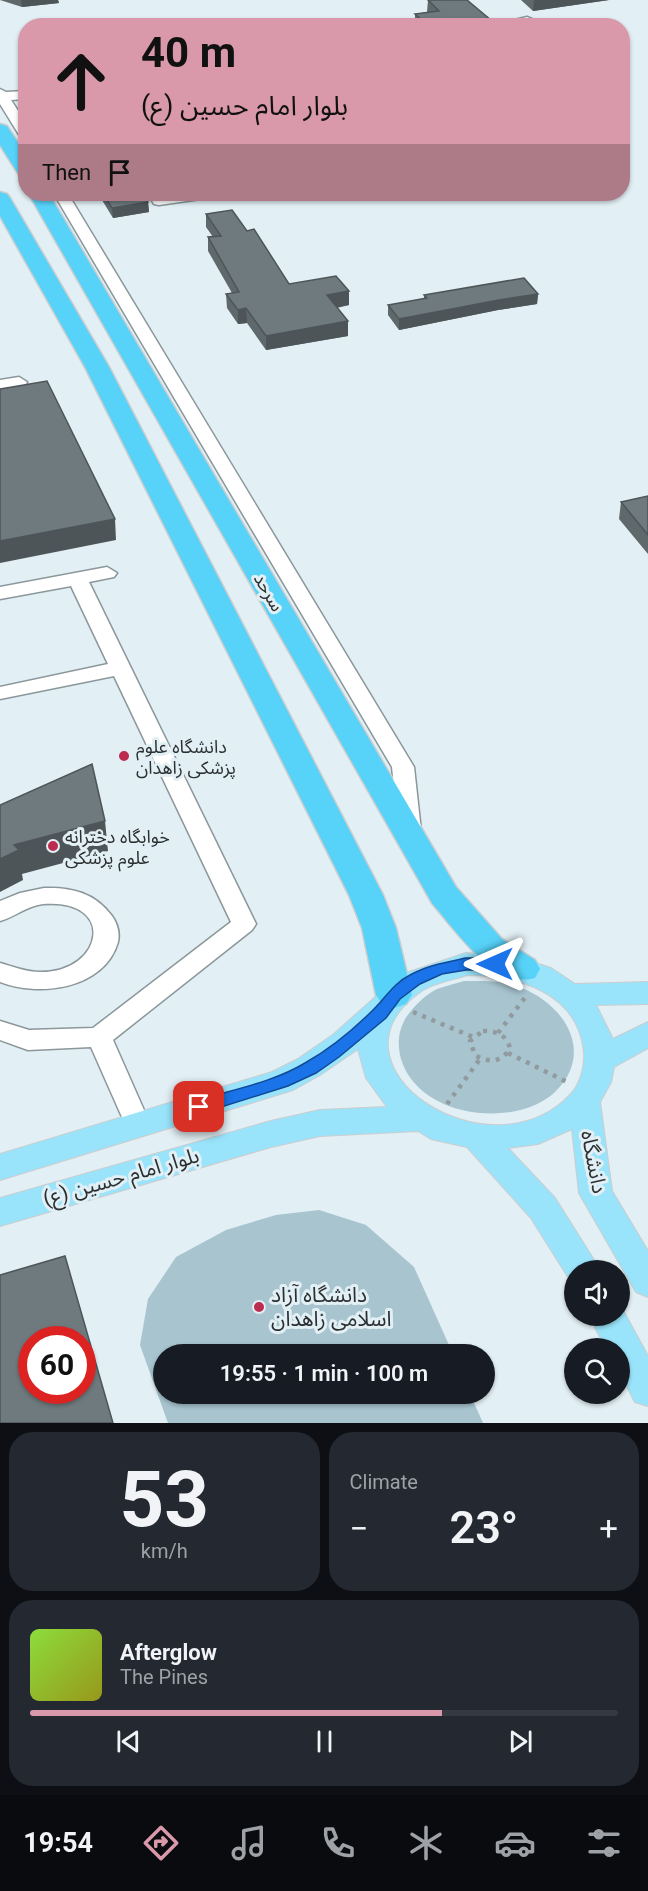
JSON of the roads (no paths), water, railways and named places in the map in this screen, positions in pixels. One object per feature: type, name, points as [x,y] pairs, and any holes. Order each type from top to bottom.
[{"type":"highway","points":[[0,130],[18,158]]},
{"type":"highway","points":[[0,198],[97,367],[366,895],[379,928],[395,1006]]},
{"type":"highway","name":"سرحد","points":[[58,201],[444,896],[467,925],[490,948],[533,974]]},
{"type":"main road","points":[[476,964],[533,974],[572,995],[588,1014],[599,1036],[602,1059],[597,1082],[587,1096],[564,1119],[538,1131],[508,1137],[477,1137],[446,1131],[426,1122],[396,1101],[381,1080],[372,1058],[372,1035],[414,980],[439,969],[476,964]]},
{"type":"main road","points":[[572,995],[648,993]]},
{"type":"main road","points":[[0,1167],[282,1081],[310,1069],[395,1006]]},
{"type":"main road","points":[[602,1059],[648,1034]]},
{"type":"main road","name":"دانشگاه","points":[[587,1096],[596,1192],[648,1281]]},
{"type":"main road","name":"بلوار امام حسین (ع)","points":[[0,1212],[271,1134],[320,1123],[426,1122]]},
{"type":"main road","points":[[477,1137],[543,1208],[576,1260]]},
{"type":"main road","points":[[613,1326],[648,1390]]},
{"type":"street","points":[[1,94],[18,95]]},
{"type":"street","points":[[1,94],[18,122]]},
{"type":"street","points":[[0,385],[19,382]]},
{"type":"street","points":[[0,593],[107,573]]},
{"type":"street","points":[[0,1030],[28,1040],[99,1037],[244,924],[76,578]]},
{"type":"street","points":[[0,693],[120,668]]},
{"type":"street","points":[[0,913],[19,901],[34,897],[65,896],[85,903],[100,915],[105,925],[106,936],[96,959],[72,976],[40,983],[24,982],[0,972]]},
{"type":"street","points":[[99,1037],[138,1126]]},
{"type":"place","name":"دانشگاه علوم پزشکی زاهدان","points":[[124,756]]},
{"type":"place","name":"خوابگاه دخترانه علوم پزشکی","points":[[53,846]]},
{"type":"place","name":"دانشگاه آزاد اسلامی زاهدان","points":[[259,1307]]}]
